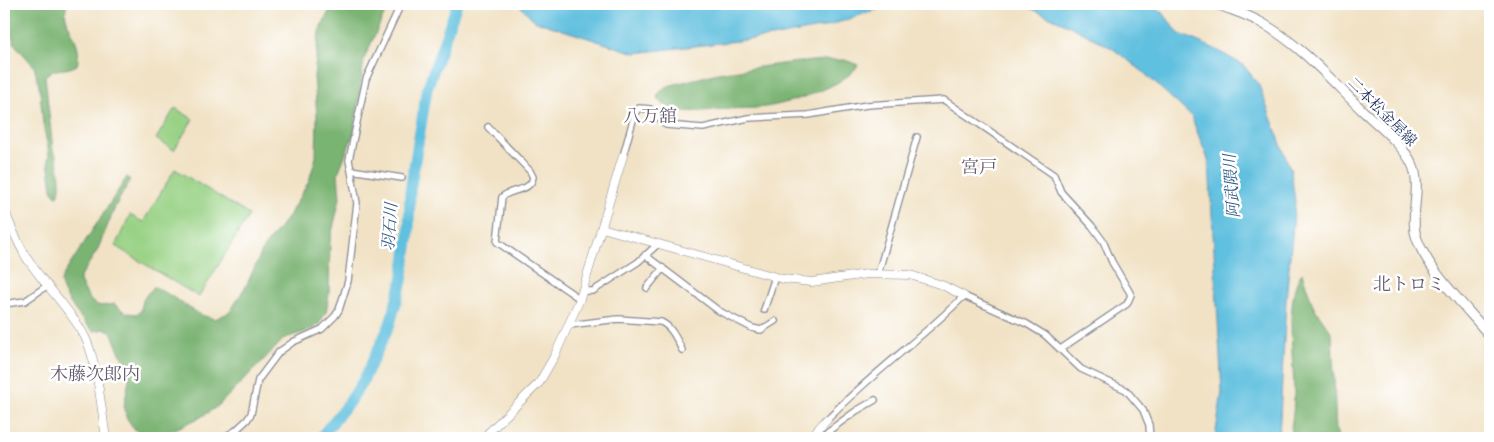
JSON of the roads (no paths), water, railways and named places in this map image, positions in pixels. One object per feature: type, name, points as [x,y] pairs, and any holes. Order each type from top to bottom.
[{"type":"main road","name":"二本松金屋線","points":[[1218,4],[1259,21],[1292,43],[1380,126],[1406,154],[1412,164],[1416,178],[1415,232],[1422,250],[1431,267],[1490,336]]},
{"type":"street","points":[[222,438],[235,431],[251,414],[258,380],[279,352],[293,342],[322,329],[339,310],[348,281],[357,203],[348,160],[366,79],[401,4]]},
{"type":"street","points":[[483,438],[539,383],[556,355],[581,295],[635,113],[640,108],[650,109],[666,125],[703,128],[748,118],[808,114],[867,105],[944,100],[1054,174],[1061,192],[1103,241],[1112,262],[1131,295],[1127,304],[1062,348]]},
{"type":"street","points":[[488,127],[530,171],[533,177],[528,187],[506,193],[502,197],[497,242],[581,295]]},
{"type":"street","points":[[878,274],[917,137]]},
{"type":"street","points":[[351,170],[402,178]]},
{"type":"street","points":[[4,208],[13,234],[27,258],[80,329],[88,345],[94,368],[106,438]]},
{"type":"street","points":[[602,228],[774,277],[812,282],[867,274],[910,275],[923,278],[1027,324],[1045,335],[1081,369],[1126,390],[1143,410],[1149,425],[1150,438]]},
{"type":"street","points":[[581,295],[593,291],[658,244]]},
{"type":"street","points":[[645,255],[719,311],[752,328],[761,330],[775,320]]},
{"type":"street","points":[[648,288],[663,268]]},
{"type":"street","points":[[764,310],[774,277]]},
{"type":"street","points":[[4,304],[25,301],[48,285]]},
{"type":"street","points":[[810,438],[843,403],[964,296]]},
{"type":"street","points":[[569,325],[618,319],[661,322],[667,325],[682,350]]},
{"type":"street","points":[[819,438],[856,410],[875,400]]},
{"type":"water","points":[[518,4],[893,4],[825,27],[771,37],[635,53],[535,21]]},
{"type":"water","name":"阿武隈川","points":[[1021,4],[1150,4],[1164,14],[1178,33],[1215,49],[1243,65],[1258,83],[1291,171],[1295,202],[1286,300],[1279,438],[1215,438],[1222,392],[1209,162],[1191,116],[1142,71],[1112,48],[1068,25]]},
{"type":"waterway","name":"羽石川","points":[[320,438],[350,401],[363,381],[390,324],[402,281],[405,262],[409,234],[410,191],[427,89],[457,4]]},
{"type":"district","name":"八万舘","points":[[650,117]]},
{"type":"district","name":"宮戸","points":[[979,168]]},
{"type":"district","name":"北トロミ","points":[[1409,285]]},
{"type":"district","name":"木藤次郎内","points":[[95,375]]}]
